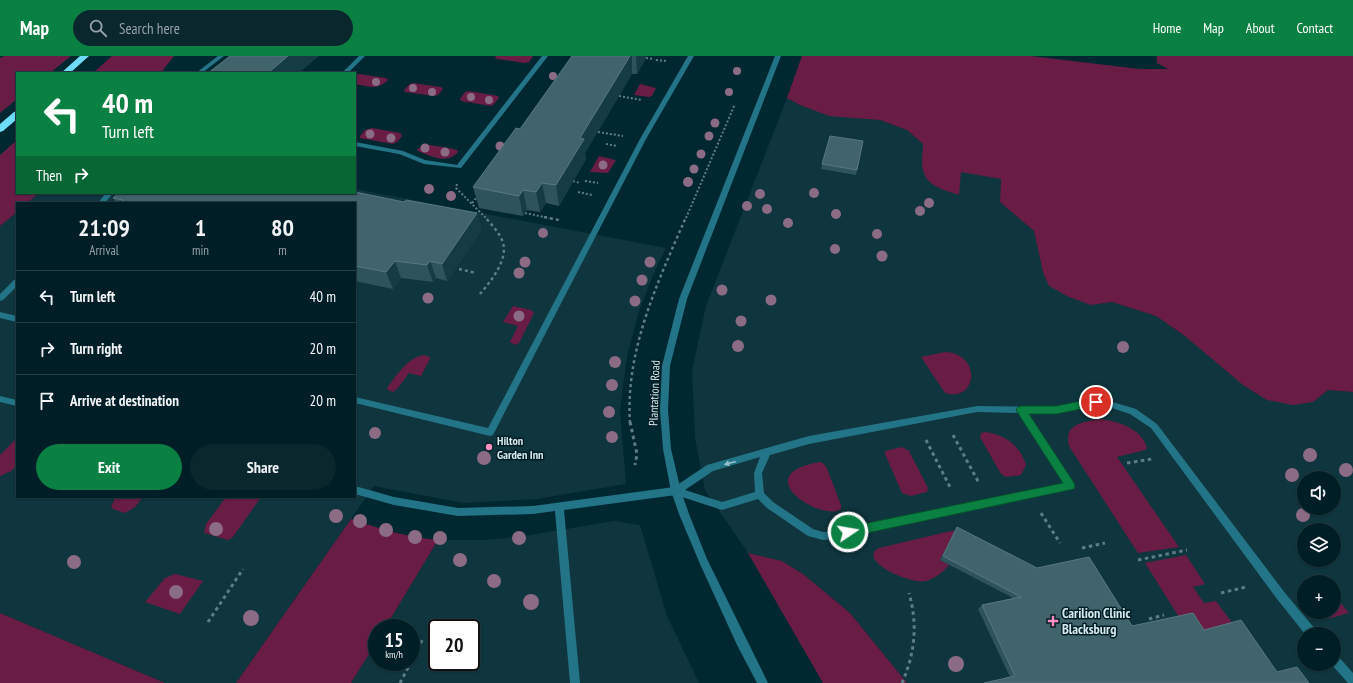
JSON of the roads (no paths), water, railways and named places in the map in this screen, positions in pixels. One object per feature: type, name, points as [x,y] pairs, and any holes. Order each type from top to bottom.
[{"type":"highway","points":[[66,72],[85,56]]},
{"type":"highway","points":[[0,128],[16,115]]},
{"type":"street","points":[[199,72],[221,56]]},
{"type":"street","points":[[346,72],[362,56]]},
{"type":"street","points":[[356,144],[401,152],[424,162],[459,167],[545,56]]},
{"type":"street","points":[[356,401],[490,432],[643,139],[691,56]]},
{"type":"street","name":"Plantation Road","points":[[763,683],[741,641],[703,561],[684,514],[676,491],[667,449],[664,410],[666,366],[684,299],[700,253],[778,56]]},
{"type":"street","points":[[102,202],[109,194]]},
{"type":"street","points":[[0,298],[16,283]]},
{"type":"street","points":[[0,315],[16,319]]},
{"type":"street","points":[[0,399],[16,403]]},
{"type":"street","points":[[676,491],[710,468],[809,440],[977,409],[1056,410],[1096,402],[1120,406],[1144,418],[1154,426],[1281,596],[1306,627]]},
{"type":"street","points":[[767,452],[758,473],[760,495],[770,505],[811,533],[823,536],[834,535],[1070,486],[1021,410]]},
{"type":"street","points":[[356,490],[394,501],[458,512],[533,510],[676,491],[722,506],[760,495]]},
{"type":"street","points":[[559,507],[575,683]]},
{"type":"street","points":[[1341,668],[1353,681]]},
{"type":"place","name":"Hilton Garden Inn","points":[[489,447]]},
{"type":"place","name":"Carilion Clinic Blacksburg","points":[[1053,621]]}]
